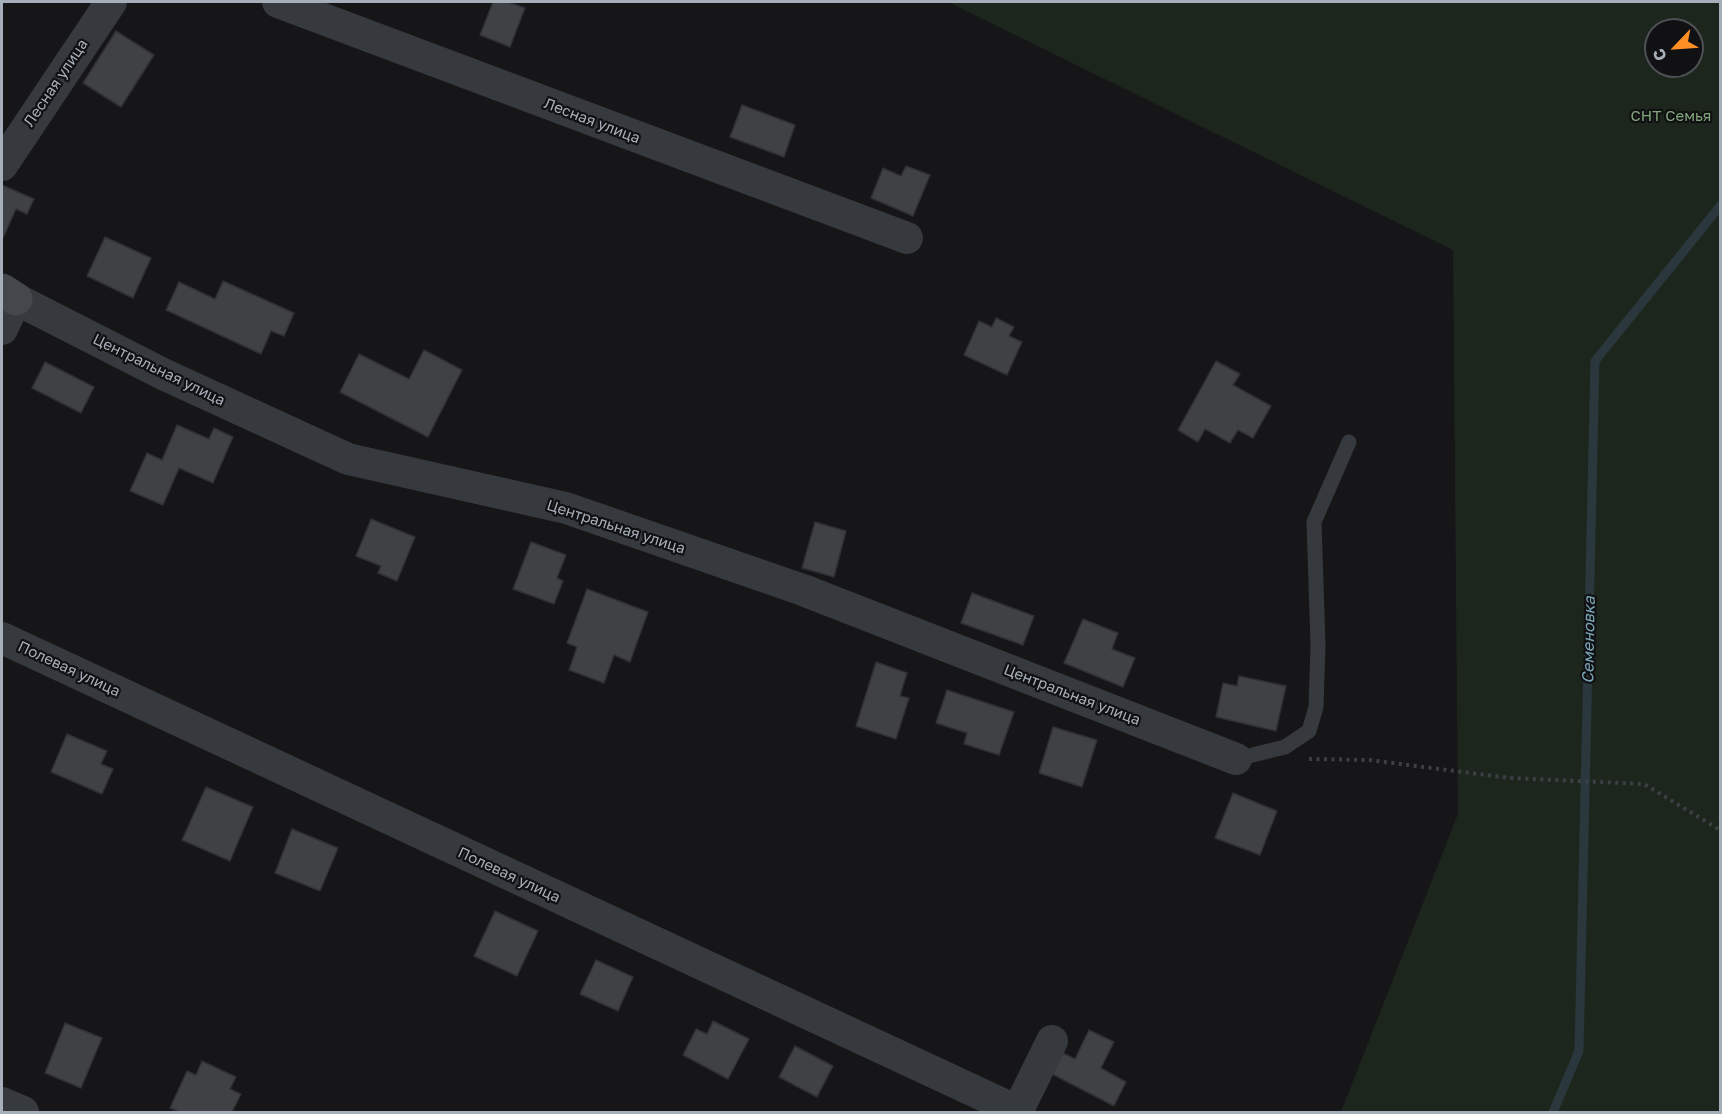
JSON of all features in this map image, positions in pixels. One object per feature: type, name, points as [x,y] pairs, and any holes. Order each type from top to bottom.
[{"type":"street","name":"Лесная улица","points":[[2,165],[111,2]]},
{"type":"street","name":"Лесная улица","points":[[278,2],[907,238]]},
{"type":"street","points":[[2,328],[9,295]]},
{"type":"street","name":"Центральная улица","points":[[9,295],[163,374],[348,459],[566,508],[803,590],[1236,759]]},
{"type":"street","name":"Полевая улица","points":[[2,638],[1017,1112],[1052,1041]]},
{"type":"street","points":[[2,1103],[23,1113]]},
{"type":"lane","points":[[1236,759],[1285,747],[1309,731],[1316,707],[1318,645],[1314,522],[1349,442]]},
{"type":"path","points":[[1303,759],[1370,760],[1510,778],[1644,784],[1720,830]]},
{"type":"green space","name":"СНТ Семья","points":[[948,2],[1720,2],[1720,1112],[1341,1112],[1458,814],[1453,250]]},
{"type":"building","points":[[493,2],[508,2],[525,8],[510,47],[480,35]]},
{"type":"building","points":[[116,31],[154,55],[121,107],[83,83]]},
{"type":"building","points":[[742,105],[795,125],[784,157],[730,137]]},
{"type":"building","points":[[906,166],[930,175],[913,216],[871,198],[883,168],[901,176]]},
{"type":"building","points":[[2,185],[34,199],[27,214],[16,209],[3,238],[2,237]]},
{"type":"building","points":[[105,237],[151,258],[133,298],[87,276]]},
{"type":"building","points":[[223,281],[294,313],[284,336],[271,331],[261,354],[166,310],[179,282],[215,299]]},
{"type":"building","points":[[996,318],[1014,327],[1009,336],[1022,342],[1007,375],[964,355],[979,321],[992,327]]},
{"type":"building","points":[[424,350],[462,370],[428,437],[340,392],[359,354],[409,379]]},
{"type":"building","points":[[1216,361],[1240,374],[1233,385],[1271,406],[1253,438],[1238,430],[1230,443],[1205,429],[1198,442],[1178,430]]},
{"type":"building","points":[[45,362],[94,387],[81,413],[32,388]]},
{"type":"building","points":[[177,425],[209,439],[214,428],[233,437],[213,483],[179,468],[163,505],[130,491],[147,453],[162,460]]},
{"type":"building","points":[[371,519],[415,537],[397,581],[378,573],[381,566],[356,556]]},
{"type":"building","points":[[815,522],[846,531],[834,577],[802,568]]},
{"type":"building","points":[[531,542],[566,555],[557,578],[563,581],[554,604],[513,589]]},
{"type":"building","points":[[587,589],[648,612],[630,662],[614,655],[604,683],[569,670],[577,647],[567,643]]},
{"type":"building","points":[[972,593],[1034,616],[1023,645],[961,623]]},
{"type":"building","points":[[1083,619],[1118,633],[1112,649],[1135,658],[1123,687],[1064,663]]},
{"type":"building","points":[[876,662],[907,673],[900,696],[909,698],[896,739],[856,726]]},
{"type":"building","points":[[1239,676],[1286,686],[1276,731],[1216,717],[1223,683],[1237,686]]},
{"type":"building","points":[[947,690],[1014,712],[999,755],[964,744],[967,733],[936,723]]},
{"type":"building","points":[[1053,727],[1097,740],[1082,787],[1039,773]]},
{"type":"building","points":[[67,734],[107,751],[101,764],[113,769],[102,794],[51,772]]},
{"type":"building","points":[[206,787],[253,807],[230,861],[182,840]]},
{"type":"building","points":[[1233,793],[1277,811],[1260,855],[1215,838]]},
{"type":"building","points":[[292,829],[338,848],[320,891],[275,873]]},
{"type":"building","points":[[495,911],[538,931],[517,976],[474,956]]},
{"type":"building","points":[[596,960],[633,977],[618,1011],[580,994]]},
{"type":"building","points":[[713,1021],[749,1039],[728,1079],[683,1055],[696,1029],[707,1034]]},
{"type":"building","points":[[65,1023],[102,1038],[81,1088],[45,1073]]},
{"type":"building","points":[[1089,1030],[1114,1042],[1101,1068],[1126,1082],[1114,1106],[1048,1072],[1059,1051],[1075,1059]]},
{"type":"building","points":[[795,1046],[833,1066],[817,1097],[779,1077]]},
{"type":"building","points":[[202,1061],[236,1077],[230,1089],[241,1094],[232,1112],[179,1112],[170,1108],[187,1071],[196,1075]]},
{"type":"waterway","name":"Семеновка","points":[[1553,1112],[1579,1051],[1595,361],[1720,206]]}]
